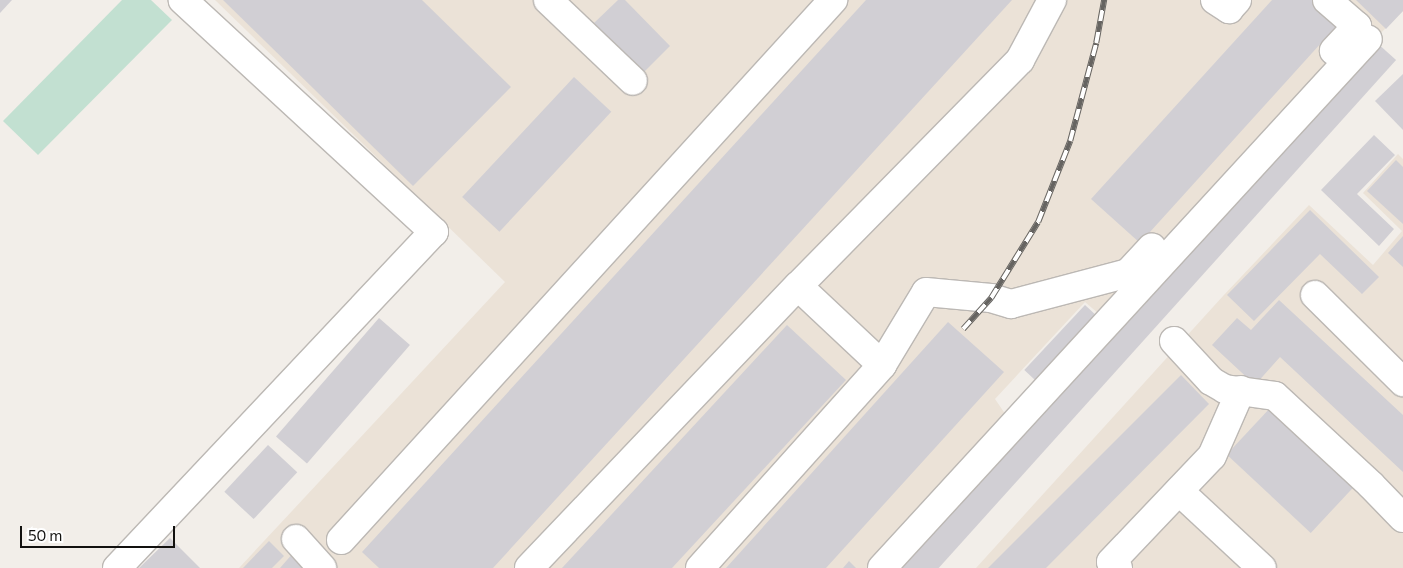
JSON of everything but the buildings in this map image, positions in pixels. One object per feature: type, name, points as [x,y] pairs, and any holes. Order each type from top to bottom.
[{"type":"lane","points":[[116,568],[434,232],[183,0]]},
{"type":"lane","points":[[548,0],[633,81]]},
{"type":"lane","points":[[341,540],[833,0]]},
{"type":"lane","points":[[529,568],[798,286],[1020,60],[1052,0]]},
{"type":"lane","points":[[1215,0],[1229,9],[1237,0]]},
{"type":"lane","points":[[700,568],[882,365],[926,292],[991,298],[1011,304],[1128,273],[1357,26],[1327,0]]},
{"type":"lane","points":[[882,568],[1368,39]]},
{"type":"lane","points":[[798,286],[882,365]]},
{"type":"lane","points":[[1315,295],[1403,382]]},
{"type":"lane","points":[[1174,341],[1211,381],[1225,389],[1275,396],[1371,485],[1403,518]]},
{"type":"lane","points":[[1118,568],[1111,562],[1212,456],[1241,390]]},
{"type":"lane","points":[[1179,491],[1262,568]]},
{"type":"lane","points":[[296,539],[322,568]]},
{"type":"shaded area","points":[[215,0],[1403,0],[1403,11],[1099,314],[1085,302],[995,399],[1008,418],[869,568],[239,568],[505,282]]},
{"type":"shaded area","points":[[1398,154],[1403,159],[1403,568],[976,568],[1223,296],[1309,205],[1373,265],[1402,231],[1363,193]]},
{"type":"green space","points":[[122,0],[151,0],[172,20],[38,155],[3,121]]},
{"type":"railway","points":[[963,329],[991,298],[1038,222],[1070,141],[1096,43],[1104,0]]}]
